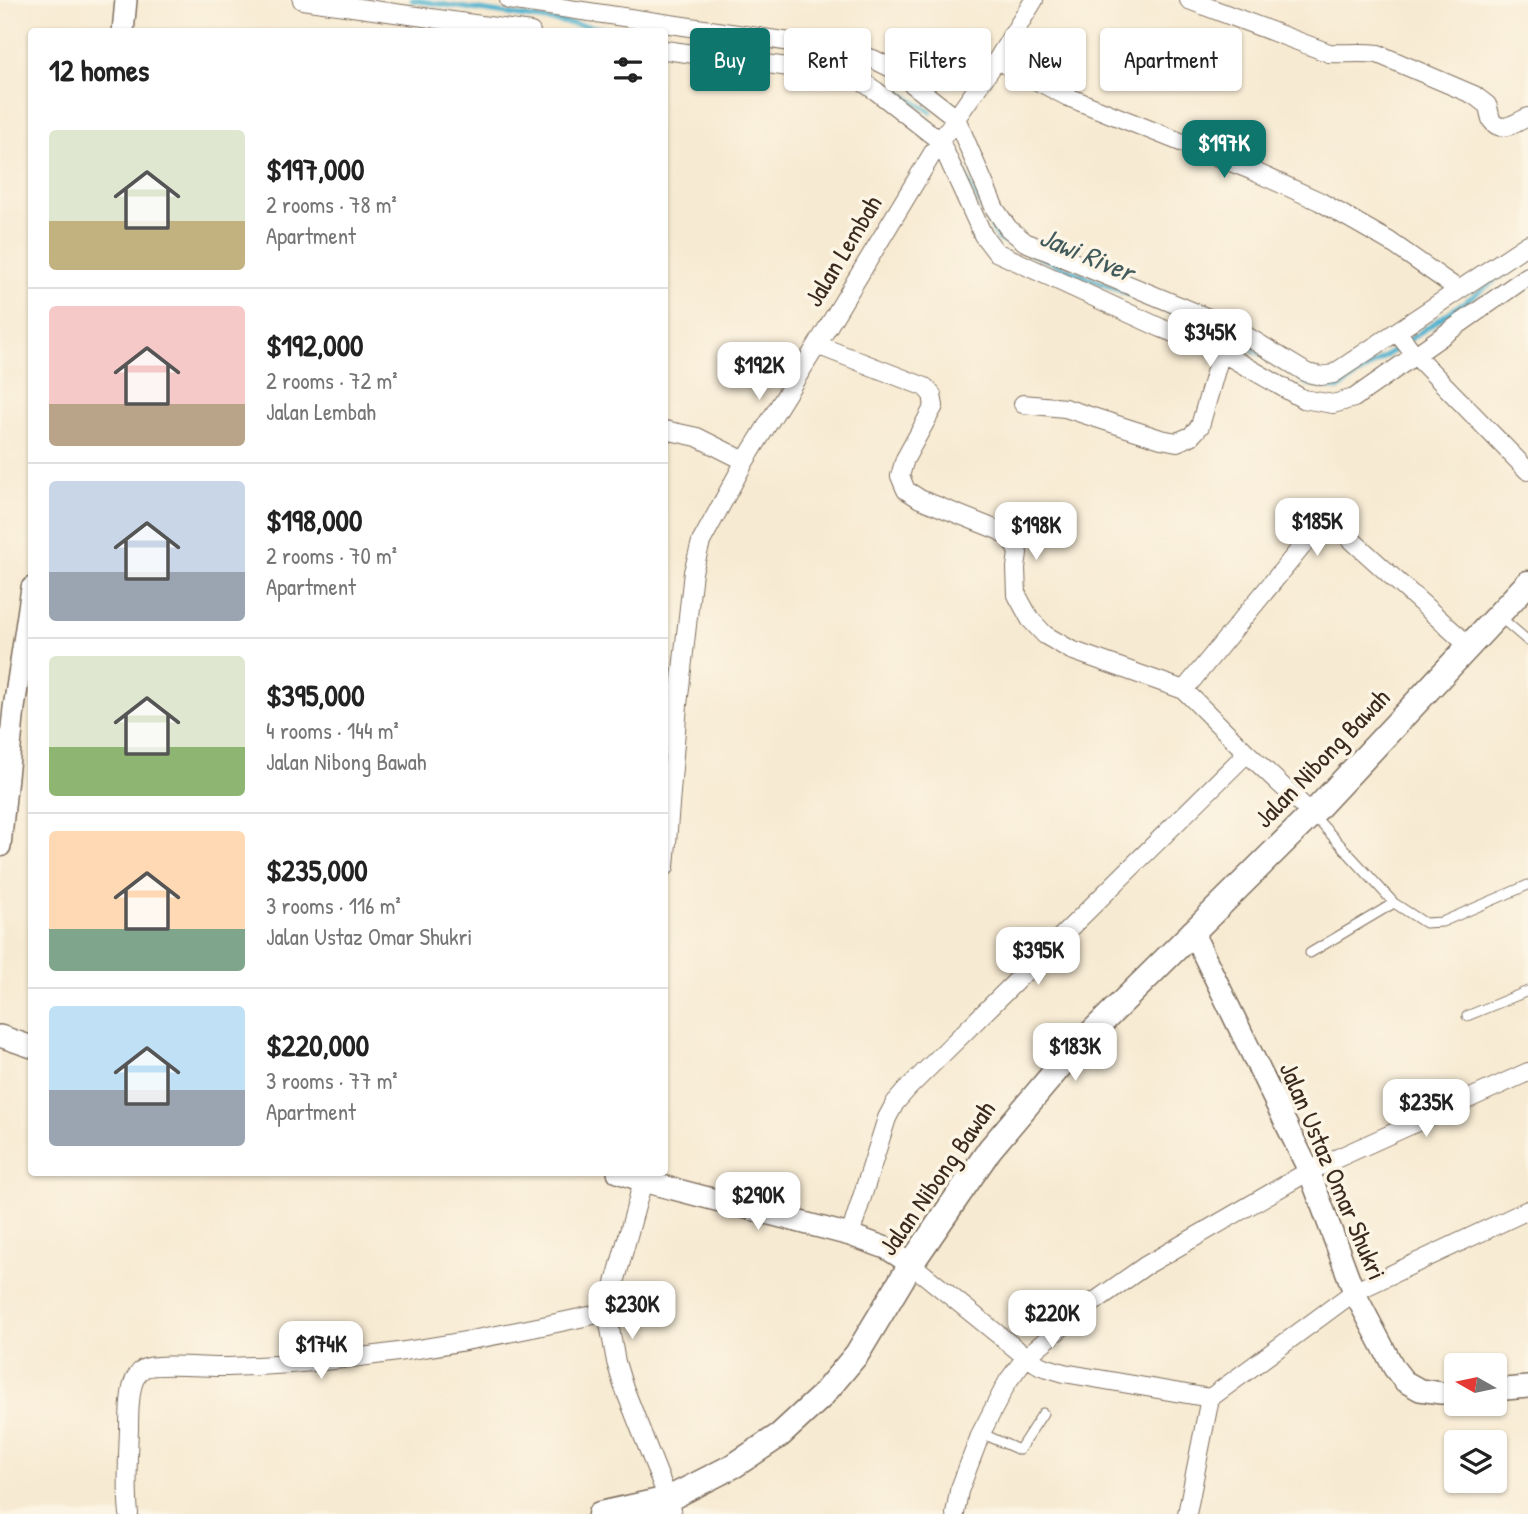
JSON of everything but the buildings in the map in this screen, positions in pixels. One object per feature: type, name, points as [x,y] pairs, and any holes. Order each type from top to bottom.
[{"type":"main road","name":"Jalan Nibong Bawah","points":[[600,1514],[670,1506],[780,1435],[821,1397],[857,1354],[911,1264],[990,1149],[1071,1053],[1312,814],[1528,583]]},
{"type":"street","points":[[123,28],[126,0]]},
{"type":"street","points":[[302,0],[449,26],[476,28]]},
{"type":"street","points":[[509,0],[851,52],[873,59],[893,69],[956,118],[995,209],[1008,228],[1024,242],[1234,329],[1307,373],[1321,376],[1334,374],[1406,343],[1528,276]]},
{"type":"street","name":"Jalan Lembah","points":[[668,806],[672,703],[693,572],[701,542],[746,461],[940,141],[997,60],[1034,0]]},
{"type":"street","points":[[1189,0],[1329,53],[1362,51],[1378,54],[1474,95],[1488,105],[1493,123],[1498,127],[1507,127],[1528,117]]},
{"type":"street","points":[[668,50],[832,72],[857,78],[940,141],[983,235],[996,252],[1161,328],[1221,352],[1303,399],[1332,404],[1354,398],[1459,290],[1528,244]]},
{"type":"street","points":[[997,60],[1068,97],[1253,171],[1319,201],[1389,241],[1459,290]]},
{"type":"street","points":[[1406,343],[1528,471]]},
{"type":"street","points":[[817,345],[925,387],[932,395],[934,406],[905,460],[900,477],[906,490],[920,499],[1000,531],[1012,540],[1017,553],[1017,595],[1030,619],[1045,635],[1071,650],[1184,690],[1312,814]]},
{"type":"street","points":[[1023,404],[1065,408],[1177,442],[1191,436],[1200,426],[1221,352]]},
{"type":"street","points":[[668,431],[697,438],[746,461]]},
{"type":"street","points":[[1184,690],[1308,538],[1319,531],[1331,529],[1345,534],[1470,647]]},
{"type":"street","points":[[0,846],[28,615]]},
{"type":"street","points":[[850,1235],[880,1137],[895,1103],[1247,753]]},
{"type":"street","name":"Jalan Ustaz Omar Shukri","points":[[1192,931],[1309,1171],[1354,1292],[1394,1368],[1404,1381],[1420,1390],[1444,1393]]},
{"type":"street","points":[[0,1036],[28,1046]]},
{"type":"street","points":[[955,1514],[959,1491],[981,1433],[1008,1381],[1026,1357],[1081,1311],[1145,1266],[1309,1171],[1528,1072]]},
{"type":"street","points":[[629,1176],[850,1235],[886,1248],[911,1264],[1026,1357],[1041,1366],[1064,1373],[1210,1398]]},
{"type":"street","points":[[643,1181],[607,1312],[623,1385],[670,1506]]},
{"type":"street","points":[[1187,1514],[1210,1398],[1354,1292],[1528,1210]]},
{"type":"street","points":[[129,1514],[126,1490],[130,1408],[134,1380],[143,1369],[157,1366],[227,1367],[313,1362],[394,1353],[607,1312]]},
{"type":"street","points":[[1507,1389],[1528,1387]]},
{"type":"lane","points":[[1498,616],[1528,641]]},
{"type":"lane","points":[[1312,814],[1394,903],[1425,923],[1443,922],[1528,885]]},
{"type":"lane","points":[[1310,953],[1394,903]]},
{"type":"lane","points":[[1467,1016],[1528,990]]},
{"type":"lane","points":[[981,1433],[1019,1450],[1043,1413]]},
{"type":"waterway","name":"Jawi River","points":[[412,0],[601,28]]},
{"type":"waterway","name":"Jawi River","points":[[668,37],[834,61],[870,73],[931,112]]},
{"type":"waterway","name":"Jawi River","points":[[958,160],[998,240],[1207,327]]},
{"type":"waterway","name":"Jawi River","points":[[1301,379],[1308,384],[1338,389],[1528,258]]},
{"type":"waterway","name":"Jawi River","points":[[1226,335],[1260,354]]}]
